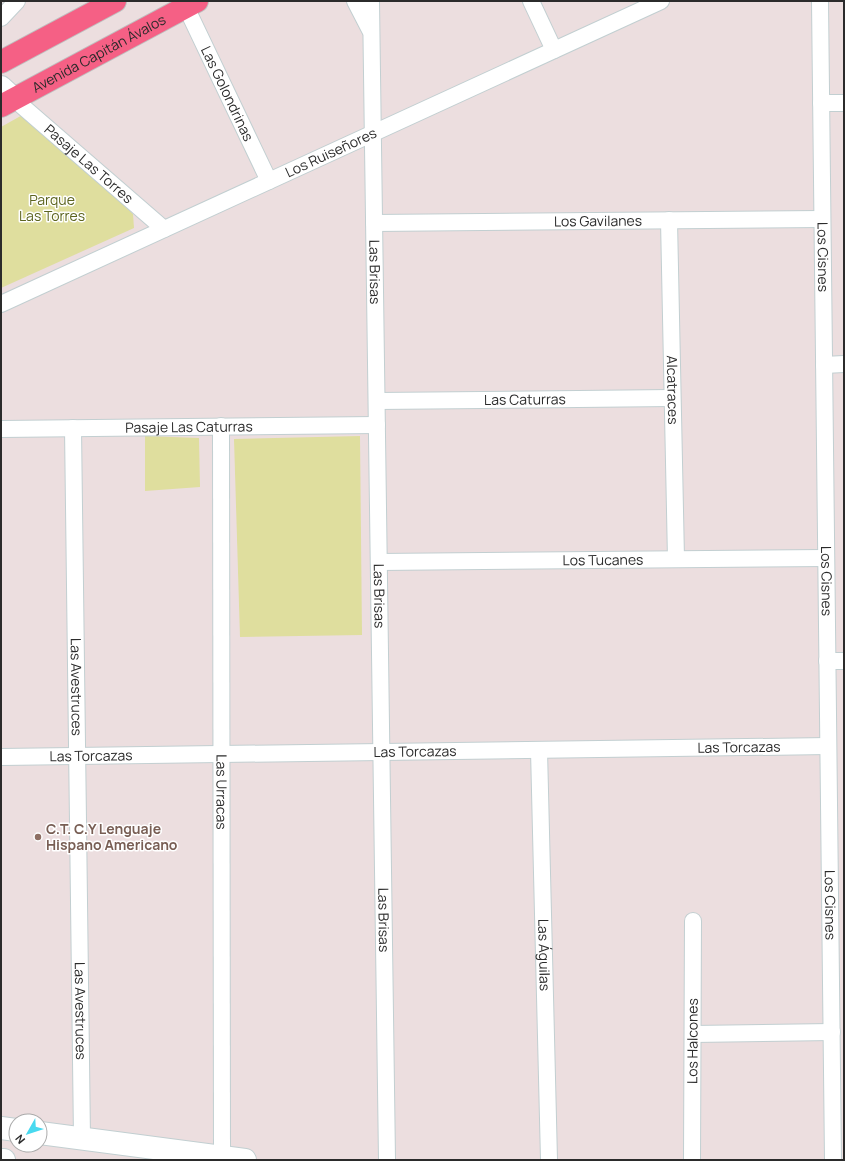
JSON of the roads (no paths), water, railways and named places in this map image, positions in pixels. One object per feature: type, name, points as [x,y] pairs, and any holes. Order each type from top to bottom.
[{"type":"highway","points":[[1,62],[115,1]]},
{"type":"highway","name":"Avenida Capitán Ávalos","points":[[5,98],[191,4]]},
{"type":"main road","points":[[48,1134],[245,1160]]},
{"type":"street","points":[[1,18],[17,1]]},
{"type":"street","name":"Las Brisas","points":[[355,1],[372,32]]},
{"type":"street","name":"Las Brisas","points":[[371,1],[387,1160]]},
{"type":"street","points":[[532,1],[554,50]]},
{"type":"street","name":"Los Ruiseñores","points":[[1,304],[661,1]]},
{"type":"street","name":"Los Cisnes","points":[[820,1],[833,1160]]},
{"type":"street","name":"Las Golondrinas","points":[[191,4],[269,181]]},
{"type":"street","name":"Pasaje Las Torres","points":[[5,98],[164,229]]},
{"type":"street","points":[[821,103],[844,103]]},
{"type":"street","name":"Los Gavilanes","points":[[374,223],[822,219]]},
{"type":"street","name":"Alcatraces","points":[[669,220],[676,559]]},
{"type":"street","points":[[824,365],[844,364]]},
{"type":"street","name":"Las Caturras","points":[[377,400],[672,398]]},
{"type":"street","name":"Pasaje Las Caturras","points":[[1,429],[377,425]]},
{"type":"street","name":"Las Urracas","points":[[221,426],[222,1157]]},
{"type":"street","name":"Las Avestruces","points":[[72,428],[82,1138]]},
{"type":"street","name":"Los Tucanes","points":[[379,562],[826,558]]},
{"type":"street","points":[[827,661],[844,661]]},
{"type":"street","name":"Las Torcazas","points":[[1,757],[828,746]]},
{"type":"street","name":"Las Águilas","points":[[539,750],[549,1160]]},
{"type":"street","name":"Los Halcones","points":[[692,1160],[693,921]]},
{"type":"street","points":[[693,1034],[832,1032]]},
{"type":"place","name":"C.T. C.Y Lenguaje Hispano Americano","points":[[38,837]]},
{"type":"park label","name":"Parque Las Torres","points":[[52,208]]}]
